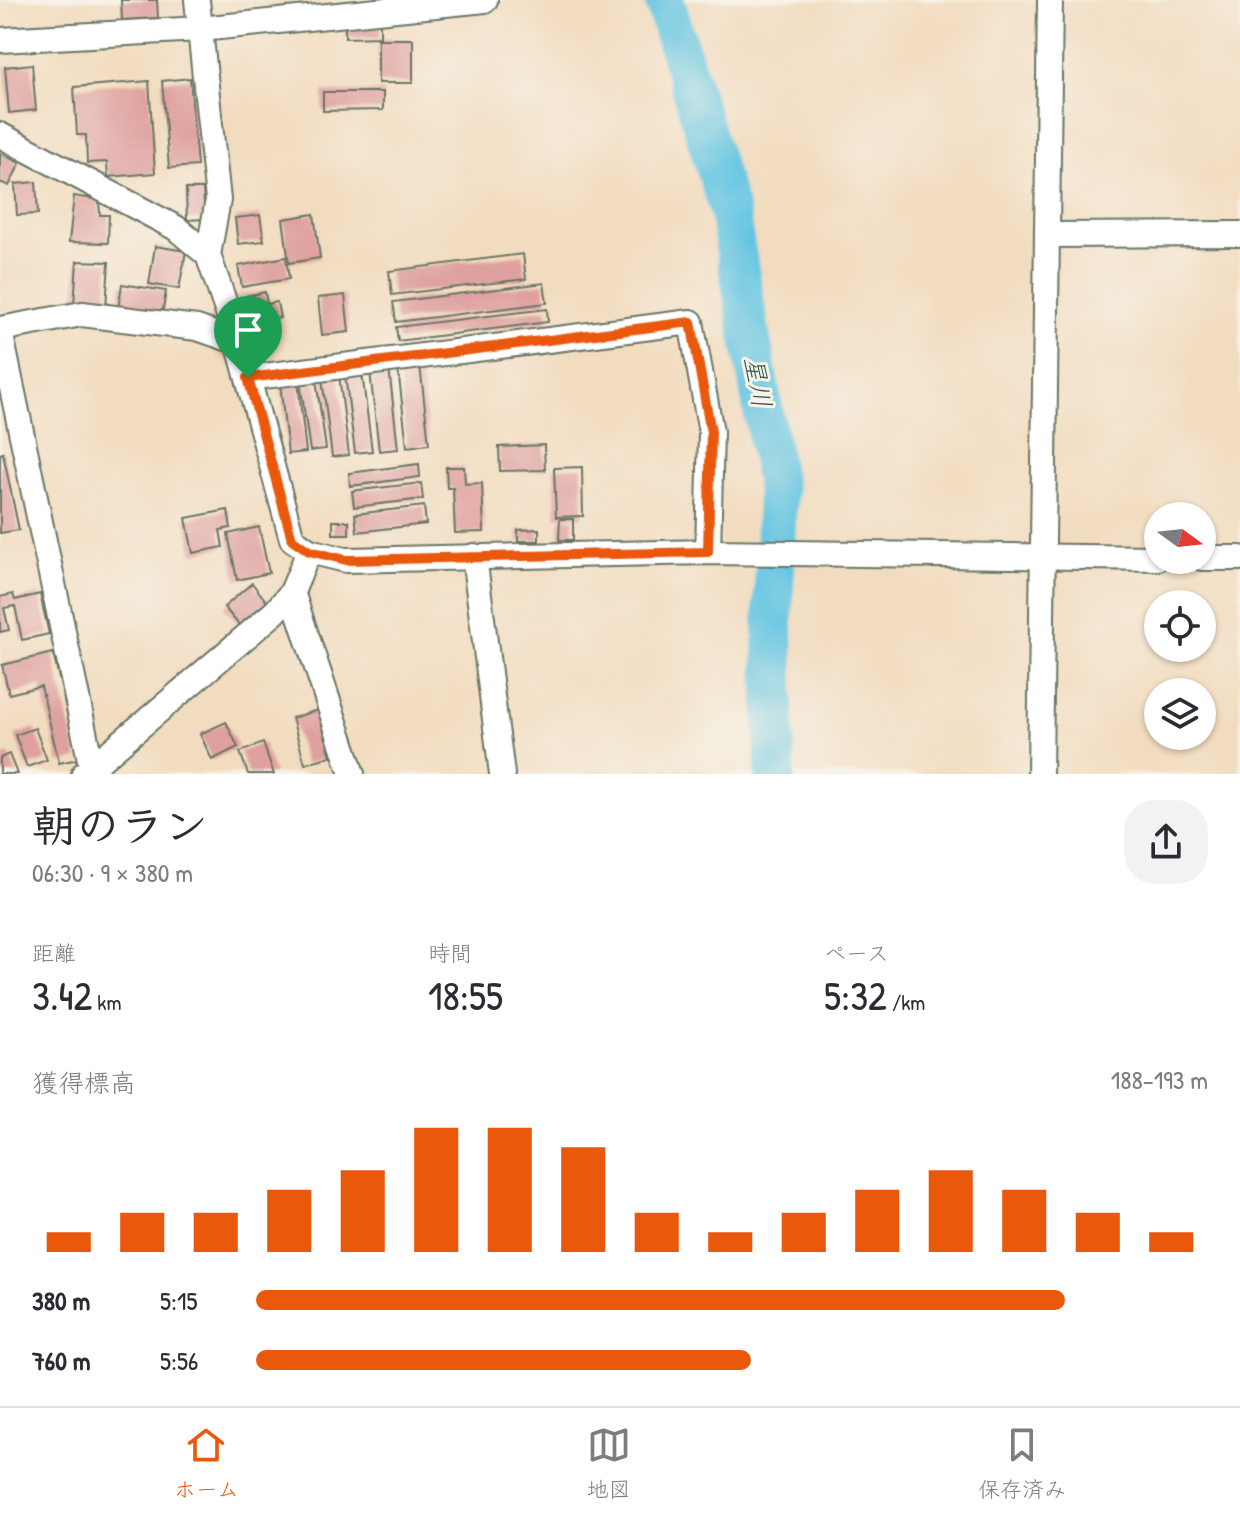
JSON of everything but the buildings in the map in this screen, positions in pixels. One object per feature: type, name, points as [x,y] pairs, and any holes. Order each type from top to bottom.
[{"type":"street","points":[[197,0],[218,200],[208,255],[238,342],[292,539],[309,551],[346,560],[708,552],[1144,558]]},
{"type":"street","points":[[0,40],[200,29],[485,0]]},
{"type":"street","points":[[1040,774],[1050,0]]},
{"type":"street","points":[[0,135],[176,228],[208,255]]},
{"type":"street","points":[[1047,235],[1240,234]]},
{"type":"street","points":[[238,342],[197,328],[82,314],[0,330],[89,772],[275,612],[292,592],[309,551]]},
{"type":"street","points":[[248,378],[691,322],[711,432],[708,552]]},
{"type":"street","points":[[474,556],[502,774]]},
{"type":"street","points":[[1216,558],[1240,558]]},
{"type":"street","points":[[292,592],[297,599],[352,774]]},
{"type":"waterway","name":"星川","points":[[664,0],[729,211],[777,491],[773,620],[775,774]]},
{"type":"route","points":[[691,322],[711,432],[708,552],[346,560],[309,551],[292,539],[248,378],[691,322]]}]
